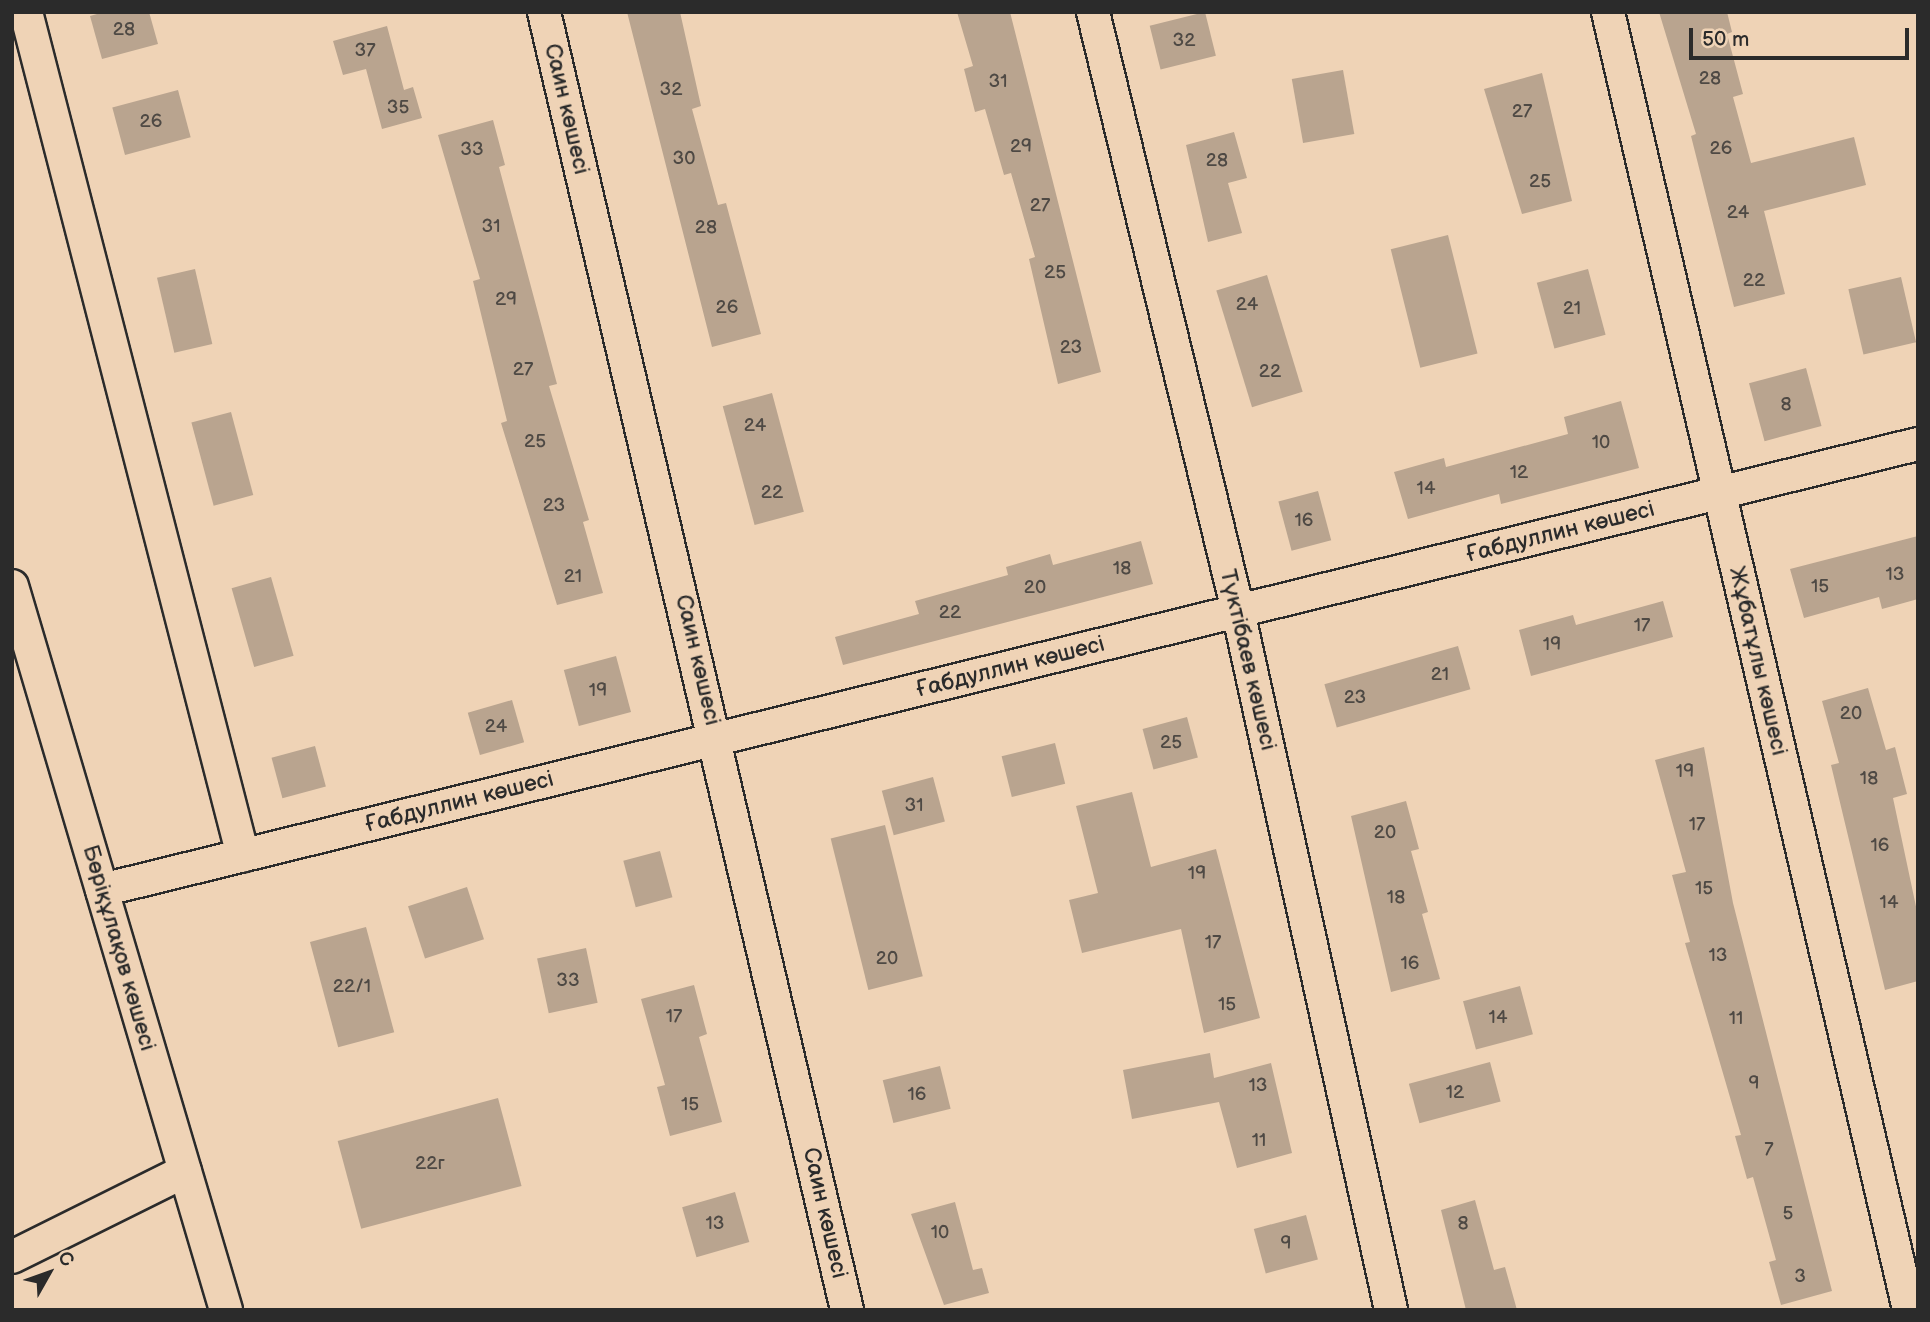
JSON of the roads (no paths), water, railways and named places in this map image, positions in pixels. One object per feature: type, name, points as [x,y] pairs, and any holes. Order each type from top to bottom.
[{"type":"street","points":[[26,12],[243,856]]},
{"type":"street","name":"Саин көшесі","points":[[544,12],[717,739],[848,1310]]},
{"type":"street","name":"Түктібаев көшесі","points":[[1093,12],[1238,611],[1391,1310]]},
{"type":"street","name":"Жұбатұлы көшесі","points":[[1608,12],[1909,1310]]},
{"type":"street","name":"Ғабдуллин көшесі","points":[[102,890],[1918,444]]},
{"type":"street","name":"Бөріқұлақов көшесі","points":[[12,586],[226,1310]]},
{"type":"street","points":[[12,1257],[185,1171]]}]
